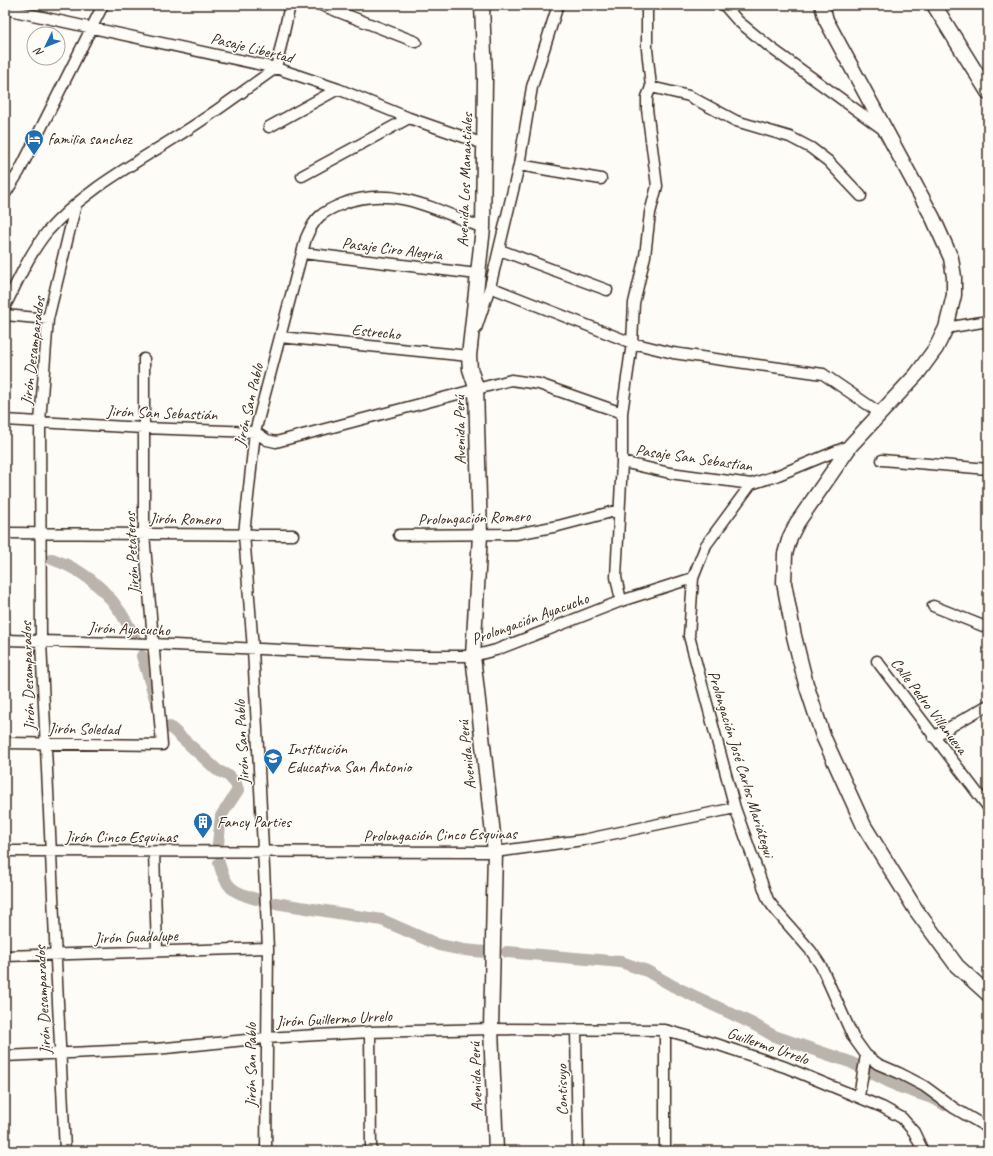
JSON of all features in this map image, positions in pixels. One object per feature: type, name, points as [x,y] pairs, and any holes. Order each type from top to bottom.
[{"type":"street","points":[[5,194],[19,172],[90,27],[103,5]]},
{"type":"street","points":[[5,306],[33,251],[48,232],[76,204],[99,184],[200,122],[276,68],[290,5]]},
{"type":"street","points":[[321,5],[416,42]]},
{"type":"street","name":"Avenida Los Manantiales","points":[[469,356],[483,228],[485,79],[482,5]]},
{"type":"street","points":[[470,337],[477,329],[500,250],[519,165],[532,88],[558,5]]},
{"type":"street","points":[[621,601],[616,578],[622,462],[622,413],[632,343],[634,303],[646,250],[650,213],[657,186],[647,109],[647,97],[651,88],[647,49],[647,5]]},
{"type":"street","points":[[724,5],[731,15],[771,48],[861,112],[888,134]]},
{"type":"street","points":[[822,5],[826,20],[933,218],[951,258],[954,277],[954,295],[946,328],[936,348],[917,374],[851,445],[797,524],[790,536],[785,554],[784,583],[795,643],[823,736],[864,826],[916,910],[957,966],[988,994]]},
{"type":"street","points":[[934,5],[988,92]]},
{"type":"street","name":"Pasaje Libertad","points":[[5,9],[276,68],[338,89],[410,118],[484,144]]},
{"type":"street","points":[[651,88],[688,96],[736,121],[790,137],[811,148],[828,161],[861,196]]},
{"type":"street","points":[[269,127],[338,89]]},
{"type":"street","points":[[302,176],[410,118]]},
{"type":"street","points":[[519,165],[601,179]]},
{"type":"street","name":"Jirón San Pablo","points":[[266,1151],[268,948],[253,649],[244,534],[255,432],[304,253],[306,238],[318,216],[351,200],[366,197],[399,197],[483,228]]},
{"type":"street","name":"Jirón Desamparados","points":[[65,1151],[41,642],[40,422],[48,319],[76,204]]},
{"type":"street","points":[[500,250],[607,290]]},
{"type":"street","name":"Pasaje Ciro Alegria","points":[[304,253],[477,274]]},
{"type":"street","points":[[490,287],[632,343],[673,353],[823,374],[880,413]]},
{"type":"street","points":[[5,315],[48,319]]},
{"type":"street","points":[[946,328],[988,321]]},
{"type":"street","name":"Estrecho","points":[[280,337],[469,356]]},
{"type":"street","name":"Avenida Perú","points":[[469,356],[470,368],[476,387],[480,535],[473,656],[495,852],[491,1029],[496,1151]]},
{"type":"street","name":"Jirón Petateros","points":[[144,359],[144,534],[162,745]]},
{"type":"street","name":"Jirón San Sebastián","points":[[5,420],[143,428],[255,432],[267,440],[276,442],[476,387],[511,380],[523,380],[539,384],[622,413]]},
{"type":"street","name":"Pasaje San Sebastian","points":[[622,462],[670,473],[751,484],[776,476],[851,445]]},
{"type":"street","points":[[882,460],[988,469]]},
{"type":"street","name":"Prolongación José Carlos Mariátegui","points":[[751,484],[706,545],[693,578],[689,636],[735,808],[768,900],[812,951],[821,966],[853,1037],[866,1058]]},
{"type":"street","name":"Prolongación Romero","points":[[399,535],[516,534],[558,526],[619,510]]},
{"type":"street","name":"Jirón Romero","points":[[5,533],[294,535]]},
{"type":"street","name":"Prolongación Ayacucho","points":[[253,649],[415,656],[473,656],[496,650],[621,601],[693,578]]},
{"type":"street","points":[[933,606],[988,628]]},
{"type":"street","name":"Jirón Ayacucho","points":[[5,640],[153,644],[253,649]]},
{"type":"street","name":"Calle Pedro Villanueva","points":[[877,661],[933,737],[988,807]]},
{"type":"street","points":[[933,737],[988,705]]},
{"type":"street","name":"Jirón Soledad","points":[[5,743],[162,745]]},
{"type":"street","name":"Prolongación Cinco Esquinas","points":[[262,851],[495,852],[583,840],[735,808]]},
{"type":"street","name":"Jirón Cinco Esquinas","points":[[5,851],[262,851]]},
{"type":"street","points":[[154,852],[157,951]]},
{"type":"street","name":"Jirón Guadalupe","points":[[5,956],[55,956],[268,948]]},
{"type":"street","name":"Jirón Guillermo Urrelo","points":[[5,1056],[156,1049],[266,1038],[370,1032],[491,1029],[665,1030]]},
{"type":"street","name":"Contisuyo","points":[[576,1029],[578,1151]]},
{"type":"street","points":[[665,1030],[665,1151]]},
{"type":"street","name":"Guillermo Urrelo","points":[[665,1030],[716,1044],[860,1092],[902,1118],[914,1132],[923,1151]]},
{"type":"street","points":[[370,1032],[371,1151]]},
{"type":"street","points":[[860,1092],[866,1058],[900,1073],[924,1086],[954,1108],[988,1128]]},
{"type":"waterway","points":[[52,559],[81,572],[104,591],[122,615],[137,643]]},
{"type":"waterway","points":[[142,656],[157,705]]},
{"type":"waterway","points":[[170,727],[217,770],[229,776],[236,784],[238,790],[221,816],[218,844]]},
{"type":"waterway","points":[[219,863],[224,878],[231,888],[241,894],[256,899]]},
{"type":"waterway","points":[[275,903],[382,920],[439,945],[464,950],[486,952]]},
{"type":"waterway","points":[[507,952],[621,962],[647,971],[673,986],[753,1024],[774,1036],[850,1062],[897,1086],[935,1099],[945,1105]]},
{"type":"place","name":"familia sanchez","points":[[34,156]]},
{"type":"place","name":"Institución Educativa San Antonio","points":[[273,775]]},
{"type":"place","name":"Fancy Parties","points":[[203,839]]}]
